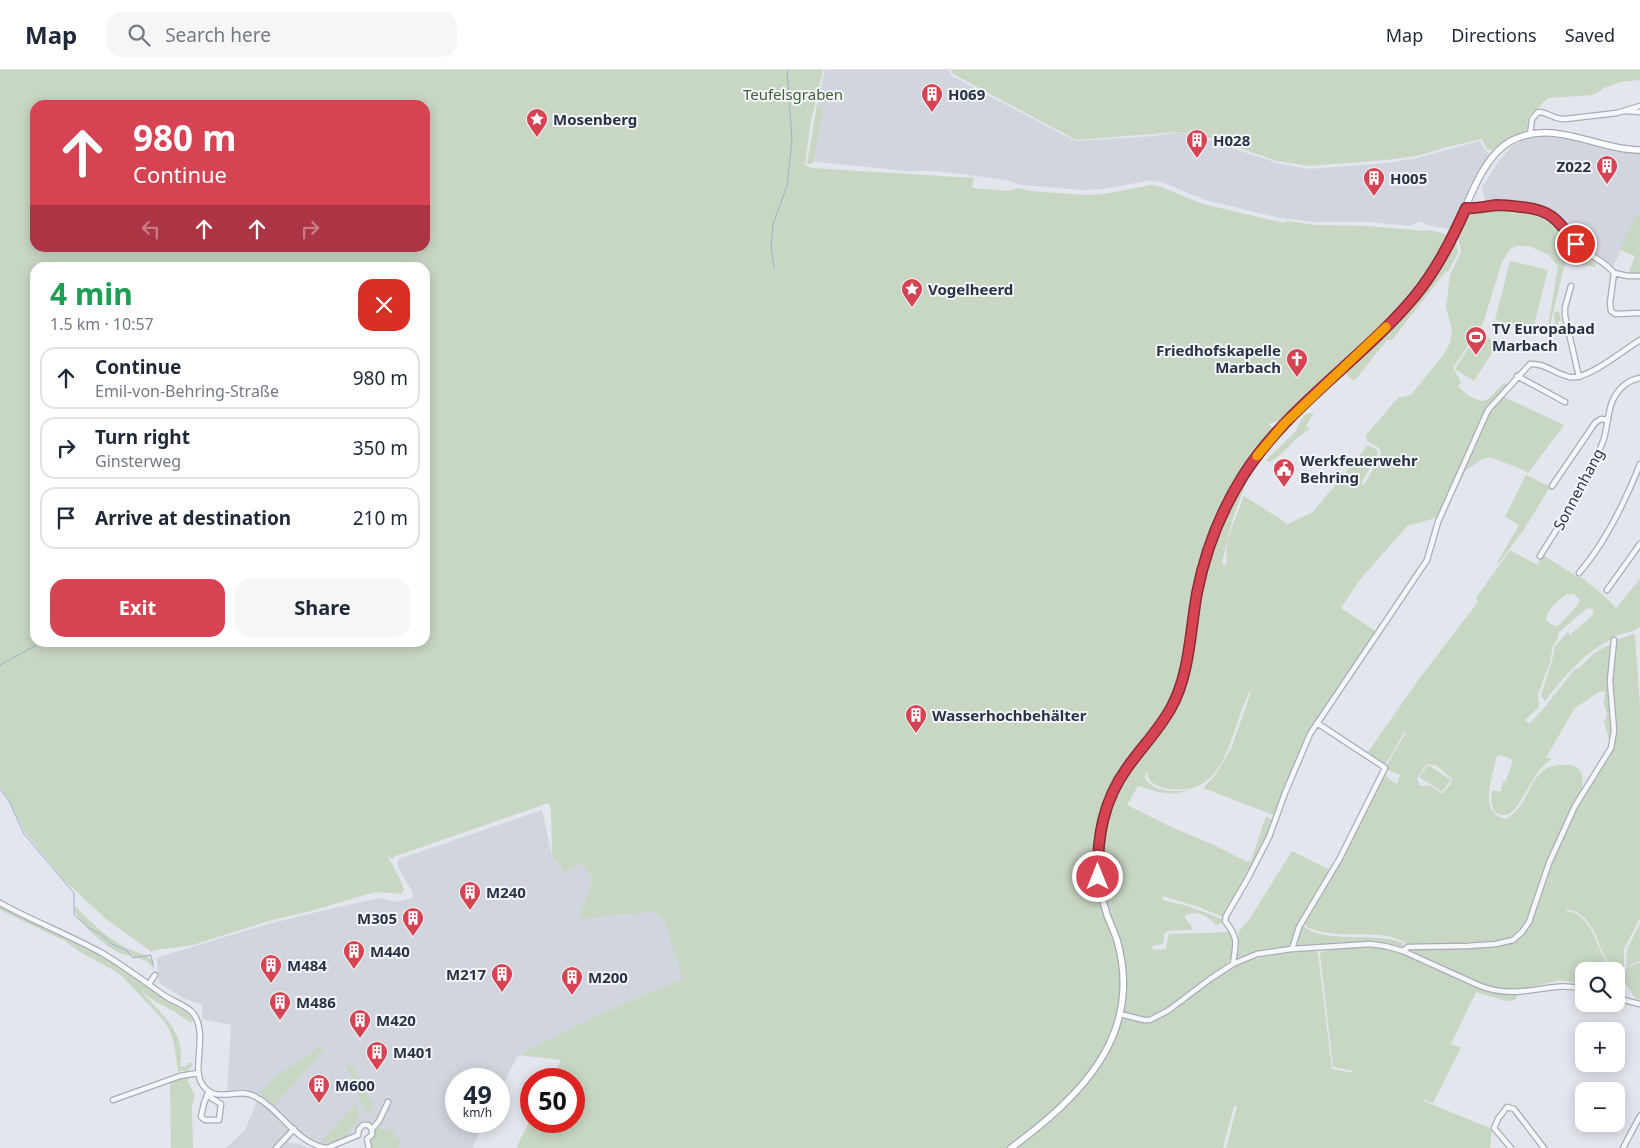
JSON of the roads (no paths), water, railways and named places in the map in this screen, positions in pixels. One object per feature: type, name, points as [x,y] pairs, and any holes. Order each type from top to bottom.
[{"type":"main road","points":[[1011,1148],[1059,1110],[1086,1081],[1108,1049],[1120,1014],[1123,984],[1120,954],[1106,913],[1098,877],[1099,842],[1106,808],[1119,779],[1156,731],[1178,694],[1185,668],[1197,591],[1206,556],[1215,530],[1243,476],[1267,444],[1308,400],[1342,370],[1416,295],[1448,247],[1484,169],[1494,156],[1510,142],[1530,135],[1554,132],[1611,147],[1640,150]]},
{"type":"street","points":[[1530,135],[1532,119],[1538,112],[1544,112],[1561,120],[1598,116],[1640,106]]},
{"type":"street","points":[[1625,111],[1640,112]]},
{"type":"street","points":[[1466,208],[1498,205],[1538,209],[1549,214],[1559,222],[1576,244],[1610,267],[1614,273],[1610,311],[1614,314],[1640,312]]},
{"type":"street","points":[[1614,273],[1640,276]]},
{"type":"street","points":[[1571,286],[1567,297],[1565,316],[1579,377]]},
{"type":"street","points":[[1233,964],[1236,940],[1225,918],[1263,851],[1294,770],[1317,723],[1380,633],[1427,560],[1438,522],[1488,410],[1530,364],[1537,364],[1574,378],[1579,377],[1589,373],[1640,340]]},
{"type":"street","points":[[1518,376],[1565,402]]},
{"type":"street","name":"Sonnenhang","points":[[1540,556],[1579,492],[1602,445],[1606,436],[1612,403],[1618,391],[1626,384],[1640,378]]},
{"type":"street","name":"Sonnenhang","points":[[1552,486],[1595,423],[1601,419],[1608,420]]},
{"type":"street","points":[[1580,573],[1601,542],[1630,488],[1640,464]]},
{"type":"street","points":[[1607,590],[1640,544]]},
{"type":"street","points":[[1403,951],[1408,947],[1467,946],[1496,944],[1514,940],[1529,922],[1549,863],[1575,806],[1611,748],[1614,732],[1610,681],[1614,640]]},
{"type":"street","points":[[1292,949],[1299,928],[1340,858],[1385,768],[1317,723]]},
{"type":"street","points":[[0,903],[102,953],[189,1010],[194,1015],[200,1033],[198,1073],[208,1093],[221,1104],[220,1120],[205,1120],[201,1117],[208,1093]]},
{"type":"street","points":[[1120,1014],[1146,1020],[1156,1017],[1169,1010],[1216,974],[1233,964],[1257,954],[1292,949],[1370,944],[1403,951],[1490,989],[1519,992],[1552,986],[1575,988]]},
{"type":"street","points":[[150,984],[155,975]]},
{"type":"street","points":[[1625,1000],[1640,1004]]},
{"type":"street","points":[[113,1100],[180,1076],[198,1073]]},
{"type":"street","points":[[208,1093],[224,1096],[246,1092],[254,1095],[266,1102],[311,1143],[327,1148],[358,1135]]},
{"type":"street","points":[[358,1135],[361,1138],[367,1139],[372,1135],[372,1128],[379,1121],[388,1102]]},
{"type":"street","points":[[1510,1148],[1494,1128],[1503,1110],[1508,1107],[1512,1107],[1544,1148]]},
{"type":"street","points":[[1623,1148],[1640,1116]]},
{"type":"street","points":[[358,1135],[359,1129],[363,1125],[368,1125],[372,1128]]},
{"type":"street","points":[[276,1148],[294,1129]]},
{"type":"street","points":[[367,1139],[369,1148]]},
{"type":"waterway","name":"Teufelsgraben","points":[[774,268],[771,248],[773,224],[787,186],[792,140],[787,70]]},
{"type":"waterway","points":[[0,665],[33,647]]},
{"type":"waterway","points":[[0,789],[9,801],[24,834],[74,893],[74,915],[110,943],[126,950],[133,958],[151,955],[153,965]]},
{"type":"place","name":"H069","points":[[932,113]]},
{"type":"place","name":"Mosenberg","points":[[537,138]]},
{"type":"place","name":"H028","points":[[1197,159]]},
{"type":"place","name":"Z022","points":[[1607,185]]},
{"type":"place","name":"H005","points":[[1374,197]]},
{"type":"place","name":"Vogelheerd","points":[[912,308]]},
{"type":"place","name":"TV Europabad Marbach","points":[[1476,356]]},
{"type":"place","name":"Friedhofskapelle Marbach","points":[[1297,378]]},
{"type":"place","name":"Werkfeuerwehr Behring","points":[[1284,488]]},
{"type":"place","name":"Wasserhochbehälter","points":[[916,734]]},
{"type":"place","name":"M240","points":[[470,911]]},
{"type":"place","name":"M305","points":[[413,937]]},
{"type":"place","name":"M440","points":[[354,970]]},
{"type":"place","name":"M484","points":[[271,984]]},
{"type":"place","name":"M217","points":[[502,993]]},
{"type":"place","name":"M200","points":[[572,996]]},
{"type":"place","name":"M486","points":[[280,1021]]},
{"type":"place","name":"M420","points":[[360,1039]]},
{"type":"place","name":"M401","points":[[377,1071]]},
{"type":"place","name":"M600","points":[[319,1104]]}]
